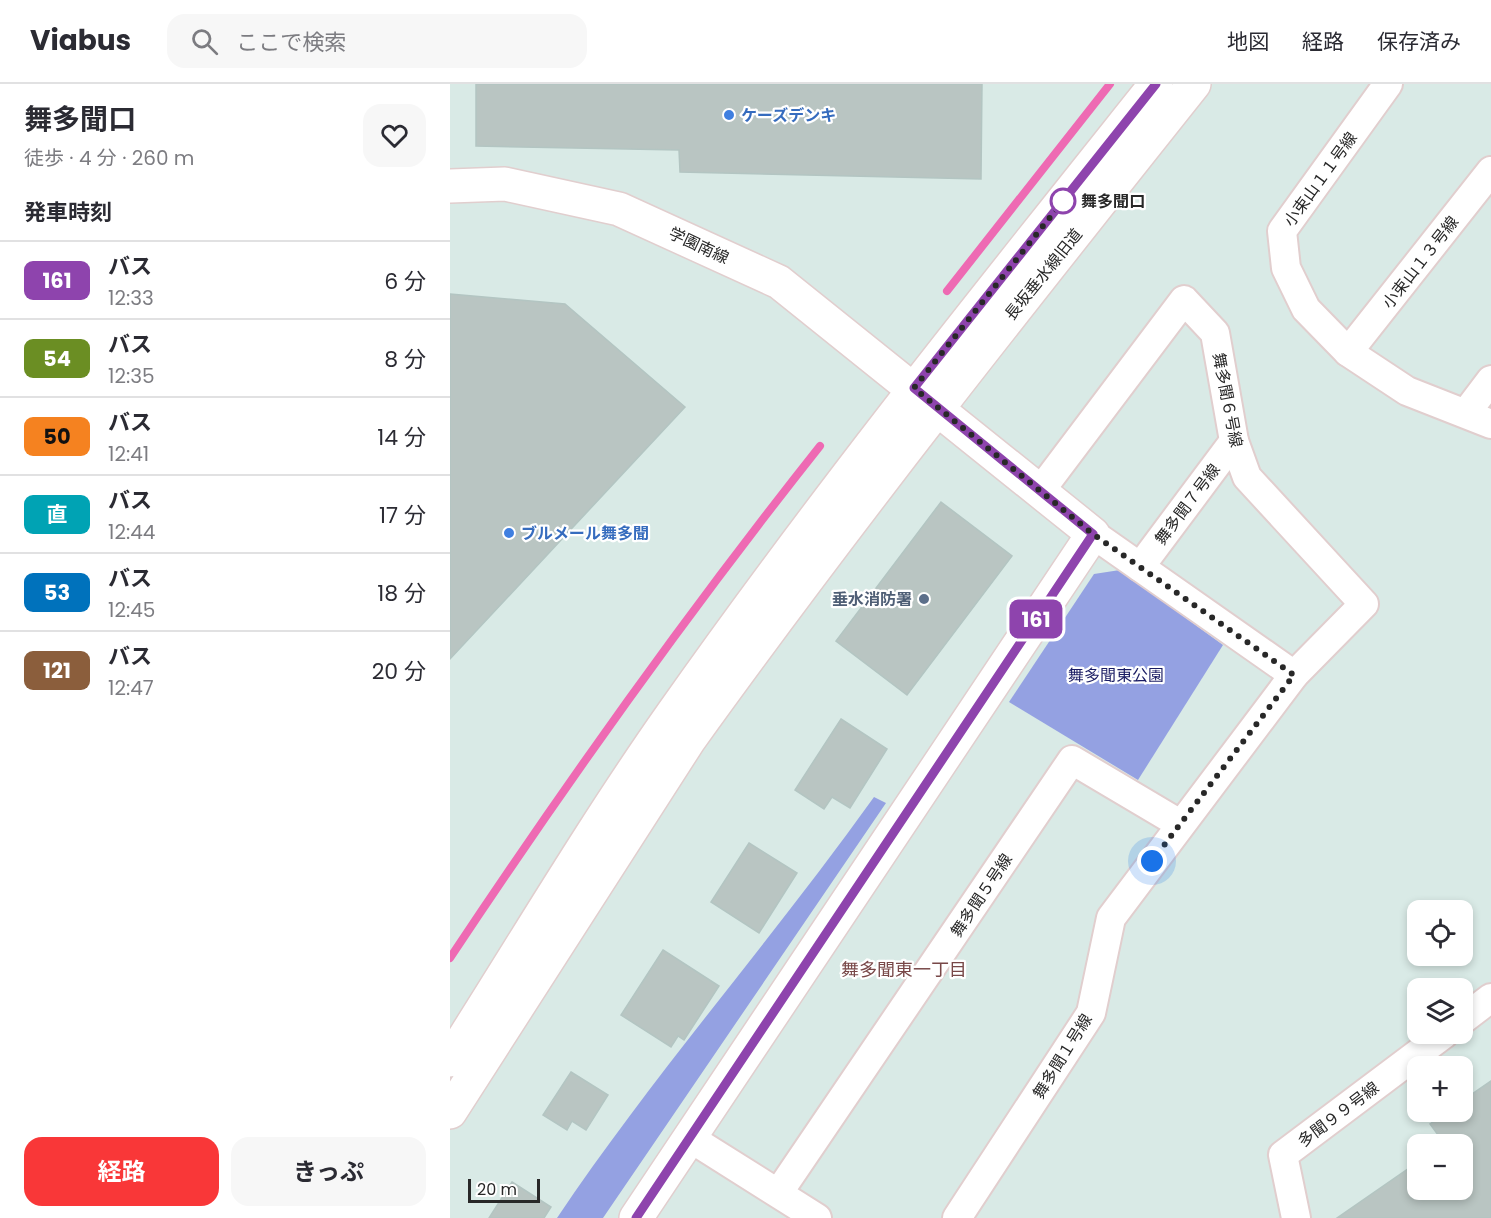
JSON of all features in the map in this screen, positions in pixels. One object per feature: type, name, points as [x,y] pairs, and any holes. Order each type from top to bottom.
[{"type":"street","name":"長坂垂水線旧道","points":[[925,398],[1156,84]]},
{"type":"street","name":"長坂垂水線旧道","points":[[925,398],[1194,84]]},
{"type":"street","name":"小束山１１号線","points":[[1388,84],[1282,231],[1286,268],[1306,309],[1348,352],[1407,391],[1478,419]]},
{"type":"street","name":"小束山１３号線","points":[[1348,352],[1488,180]]},
{"type":"street","name":"学園南線","points":[[450,186],[505,184],[619,209],[779,282],[1093,534]]},
{"type":"street","name":"舞多聞６号線","points":[[1040,491],[1184,300],[1215,333],[1234,441],[1247,477],[1364,604],[1294,675]]},
{"type":"street","points":[[1478,419],[1491,380]]},
{"type":"street","points":[[450,1060],[670,716],[771,576],[925,398]]},
{"type":"street","points":[[450,1112],[689,740],[925,398]]},
{"type":"street","name":"舞多聞７号線","points":[[1140,567],[1234,441]]},
{"type":"street","points":[[636,1218],[1093,534],[1294,675]]},
{"type":"street","name":"舞多聞１号線","points":[[957,1218],[1091,1013],[1111,918],[1294,675]]},
{"type":"street","name":"舞多聞５号線","points":[[779,1192],[1072,760],[1180,824]]},
{"type":"street","points":[[1473,1012],[1491,998]]},
{"type":"street","name":"多聞９９号線","points":[[1296,1218],[1283,1155],[1431,1044]]},
{"type":"street","points":[[690,1138],[818,1218]]},
{"type":"green space","name":"舞多聞東公園","points":[[1120,570],[1223,645],[1138,780],[1009,702],[1094,574]]},
{"type":"green space","points":[[874,797],[886,803],[603,1218],[557,1218],[673,1058],[795,903]]},
{"type":"building","name":"ケーズデンキ","points":[[476,84],[982,84],[981,179],[680,172],[679,150],[476,146]]},
{"type":"building","name":"ブルメール舞多聞","points":[[450,294],[565,304],[685,407],[450,659]]},
{"type":"building","name":"垂水消防署","points":[[941,502],[1012,556],[907,695],[836,641]]},
{"type":"building","points":[[841,719],[887,749],[850,808],[832,797],[824,809],[795,790]]},
{"type":"building","points":[[749,843],[797,873],[759,933],[711,902]]},
{"type":"building","points":[[663,950],[719,986],[684,1040],[678,1036],[671,1047],[621,1015]]},
{"type":"building","points":[[571,1072],[608,1095],[586,1130],[572,1121],[567,1130],[543,1115]]},
{"type":"building","points":[[1491,1081],[1491,1218],[1337,1218],[1407,1170],[1407,1200],[1473,1200],[1473,1134],[1437,1134],[1430,1124],[1433,1122],[1473,1122],[1473,1093]]},
{"type":"building","points":[[512,1182],[551,1207],[544,1218],[489,1218]]},
{"type":"waterway","points":[[947,291],[1110,84]]},
{"type":"waterway","points":[[450,958],[630,698],[723,571],[820,446]]},
{"type":"bus line","name":"161","points":[[636,1218],[1093,534],[914,388],[1156,84]]},
{"type":"place","name":"ケーズデンキ","points":[[729,115]]},
{"type":"place","name":"舞多聞口","points":[[1063,201]]},
{"type":"place","name":"ブルメール舞多聞","points":[[509,533]]},
{"type":"place","name":"垂水消防署","points":[[924,599]]},
{"type":"district","name":"舞多聞東一丁目","points":[[904,970]]},
{"type":"route","points":[[1063,201],[914,388],[1093,534],[1294,675],[1152,861]]}]
